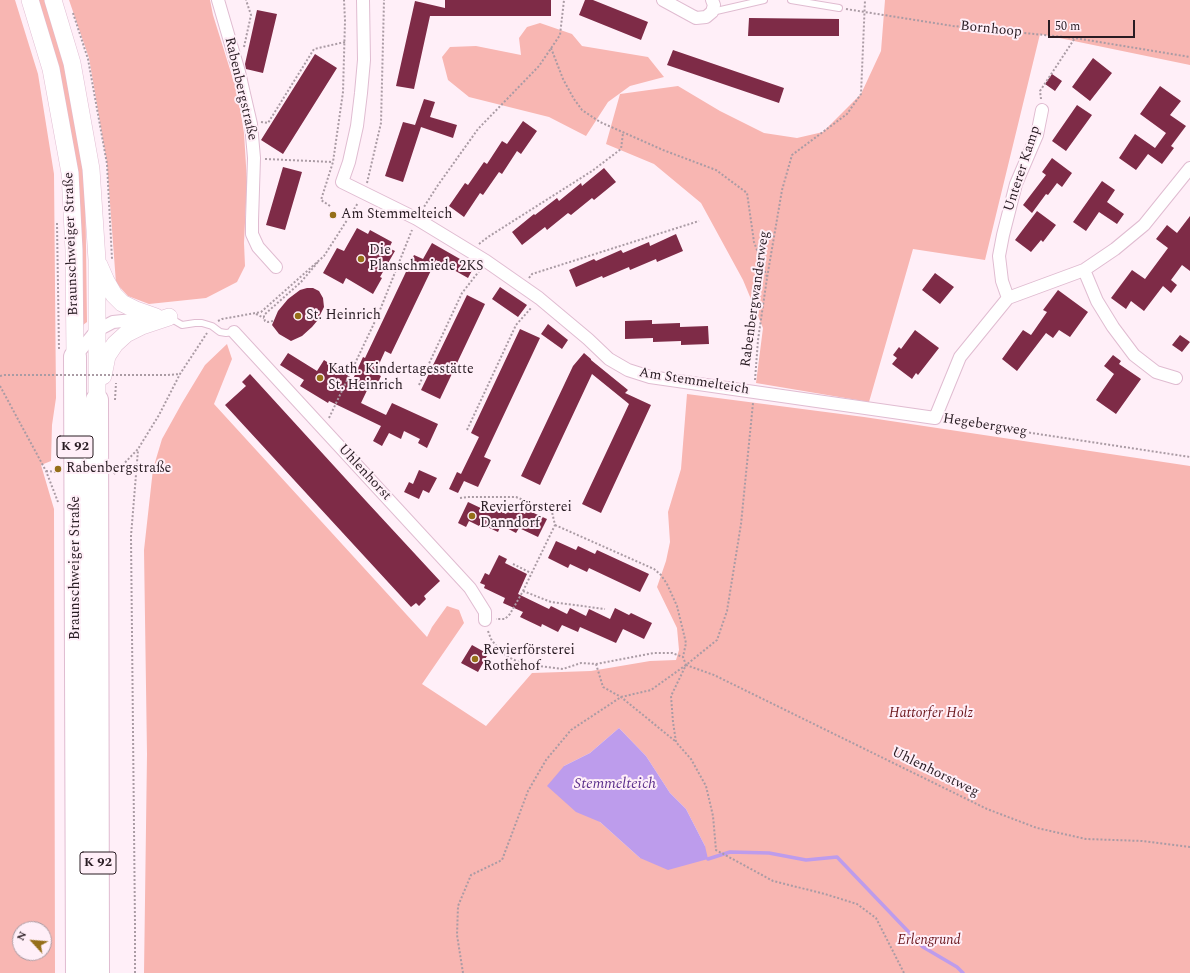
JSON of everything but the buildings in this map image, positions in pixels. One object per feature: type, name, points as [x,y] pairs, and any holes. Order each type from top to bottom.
[{"type":"highway","name":"Braunschweiger Straße","points":[[64,359],[77,973]]},
{"type":"highway","name":"Braunschweiger Straße","points":[[97,400],[98,973]]},
{"type":"main road","name":"Braunschweiger Straße","points":[[30,0],[51,68],[70,173],[74,250],[64,359]]},
{"type":"main road","name":"Braunschweiger Straße","points":[[53,0],[72,63],[91,169],[97,260],[97,400]]},
{"type":"main road","points":[[97,260],[114,295],[122,303],[136,310],[162,317]]},
{"type":"main road","points":[[97,400],[107,356],[115,344],[126,334],[162,317]]},
{"type":"street","name":"Rabenbergstraße","points":[[218,0],[239,72],[250,121],[254,158],[252,234],[258,248],[276,267]]},
{"type":"street","name":"Am Stemmelteich","points":[[363,0],[364,60],[362,93],[358,126],[349,162],[342,182],[417,219],[486,261],[539,298],[588,339],[609,359],[628,370],[650,377],[935,418]]},
{"type":"street","points":[[663,0],[696,18],[706,17],[712,6]]},
{"type":"street","name":"Unterer Kamp","points":[[1008,298],[1002,281],[999,256],[1016,184],[1037,135],[1042,110]]},
{"type":"street","points":[[1008,298],[1084,270],[1115,250],[1144,225],[1190,168]]},
{"type":"street","points":[[1084,270],[1101,308],[1134,355],[1156,372],[1176,378]]},
{"type":"street","name":"Hegebergweg","points":[[935,418],[960,357],[1008,298]]},
{"type":"street","points":[[64,359],[96,330],[114,322],[162,317]]},
{"type":"street","name":"Uhlenhorst","points":[[234,332],[470,588],[485,612],[485,620]]},
{"type":"lane","points":[[712,6],[764,0]]},
{"type":"lane","points":[[792,0],[839,8]]},
{"type":"lane","points":[[162,317],[182,324],[202,323],[212,326],[220,332],[234,332]]},
{"type":"path","points":[[239,72],[251,16],[246,0]]},
{"type":"path","points":[[330,206],[321,200],[333,162],[343,92],[345,42],[344,0]]},
{"type":"path","points":[[324,430],[378,315],[417,219],[438,185],[478,129],[539,66],[560,36],[564,0]]},
{"type":"path","name":"Rabenbergwanderweg","points":[[621,697],[651,690],[686,665],[717,640],[727,610],[741,524],[758,340],[782,190],[792,154],[847,114],[861,94],[865,0]]},
{"type":"path","name":"Bornhoop","points":[[839,8],[953,26],[1075,38],[1190,57]]},
{"type":"path","points":[[1042,110],[1040,90],[1075,38]]},
{"type":"path","points":[[250,121],[268,123],[314,49],[345,42]]},
{"type":"path","points":[[551,48],[563,79],[582,110],[600,122],[663,150],[716,170],[747,193],[754,242],[767,278]]},
{"type":"path","points":[[471,252],[488,237],[592,171],[621,149],[623,132]]},
{"type":"path","points":[[254,158],[333,162]]},
{"type":"path","points":[[57,220],[64,359],[60,376]]},
{"type":"path","points":[[523,287],[532,274],[699,222]]},
{"type":"path","points":[[264,318],[264,315],[301,282],[324,256]]},
{"type":"path","points":[[419,385],[462,293],[486,261]]},
{"type":"path","points":[[467,430],[516,325],[539,298]]},
{"type":"path","points":[[255,313],[264,318],[265,321],[273,321]]},
{"type":"path","points":[[113,474],[138,449],[159,415],[180,374],[212,326],[222,319]]},
{"type":"path","points":[[0,376],[180,374]]},
{"type":"path","points":[[0,386],[46,471],[58,502]]},
{"type":"path","name":"Hegebergweg","points":[[935,418],[1190,457]]},
{"type":"path","points":[[134,973],[135,925],[131,536],[138,449]]},
{"type":"path","points":[[46,471],[58,472]]},
{"type":"path","points":[[460,498],[516,497],[552,512],[555,524],[523,591],[510,614],[505,619],[485,620],[491,639],[508,657],[521,663],[563,669],[581,663],[596,664],[654,653],[672,653],[683,657]]},
{"type":"path","points":[[555,524],[654,569],[661,575],[667,584],[677,606],[686,643],[683,657],[686,665],[671,696],[676,742]]},
{"type":"path","points":[[513,564],[531,573]]},
{"type":"path","points":[[523,591],[551,602],[605,609]]},
{"type":"path","points":[[596,664],[603,687],[621,697],[676,742],[691,759],[706,786],[713,816],[716,850],[773,881],[857,904],[876,918],[904,973]]},
{"type":"path","name":"Uhlenhorstweg","points":[[686,665],[714,675],[987,810],[1037,828],[1086,839],[1142,841],[1190,847]]},
{"type":"path","points":[[463,973],[457,935],[458,906],[471,875],[502,860],[528,791],[546,760],[572,730],[621,697]]},
{"type":"green space","points":[[0,0],[15,0],[38,74],[54,174],[56,398],[52,425],[51,461],[41,465],[54,509],[55,973],[0,973]]},
{"type":"green space","points":[[37,0],[45,0],[66,68],[85,172],[87,322],[79,328],[79,264]]},
{"type":"green space","points":[[69,0],[210,0],[213,15],[238,95],[244,133],[247,182],[244,243],[245,266],[237,282],[206,298],[149,304],[128,296],[116,283],[107,163],[89,58]]},
{"type":"green space","points":[[885,0],[1190,0],[1190,65],[1040,34],[985,260],[913,249],[869,402],[756,383],[763,328],[743,280],[701,203],[654,164],[606,144],[620,94],[678,86],[720,111],[764,133],[797,138],[823,132],[861,94],[881,51]]},
{"type":"green space","points":[[540,23],[572,34],[582,46],[648,57],[664,77],[630,86],[608,102],[586,136],[549,117],[469,97],[448,80],[442,57],[450,47],[476,46],[521,55],[519,38],[527,27]]},
{"type":"green space","name":"Hattorfer Holz","points":[[227,344],[232,359],[214,404],[427,637],[432,627],[447,606],[459,610],[464,623],[422,684],[486,726],[532,673],[591,671],[650,661],[676,660],[679,650],[677,628],[657,587],[666,561],[670,542],[668,512],[681,469],[687,394],[864,417],[1190,466],[1190,973],[144,973],[147,754],[144,550],[153,469],[162,439],[205,365]],"holes":[[[619,728],[646,756],[670,793],[686,809],[705,846],[640,858],[600,822],[564,766],[590,753]]]},
{"type":"water","name":"Stemmelteich","points":[[619,728],[646,756],[670,793],[686,809],[705,846],[708,859],[668,870],[640,858],[600,822],[576,812],[547,786],[564,766],[590,753]]},
{"type":"waterway","points":[[708,859],[730,852],[769,853],[806,860],[837,857],[923,947],[957,967],[963,973]]},
{"type":"place","name":"Am Stemmelteich","points":[[333,215]]},
{"type":"place","name":"Die Planschmiede 2KS","points":[[361,259]]},
{"type":"place","name":"St. Heinrich","points":[[298,316]]},
{"type":"place","name":"Kath. Kindertagesstätte St. Heinrich","points":[[320,378]]},
{"type":"place","name":"Rabenbergstraße","points":[[58,469]]},
{"type":"place","name":"Revierförsterei Danndorf","points":[[472,516]]},
{"type":"place","name":"Revierförsterei Rothehof","points":[[475,659]]},
{"type":"park label","name":"Erlengrund","points":[[929,941]]}]
